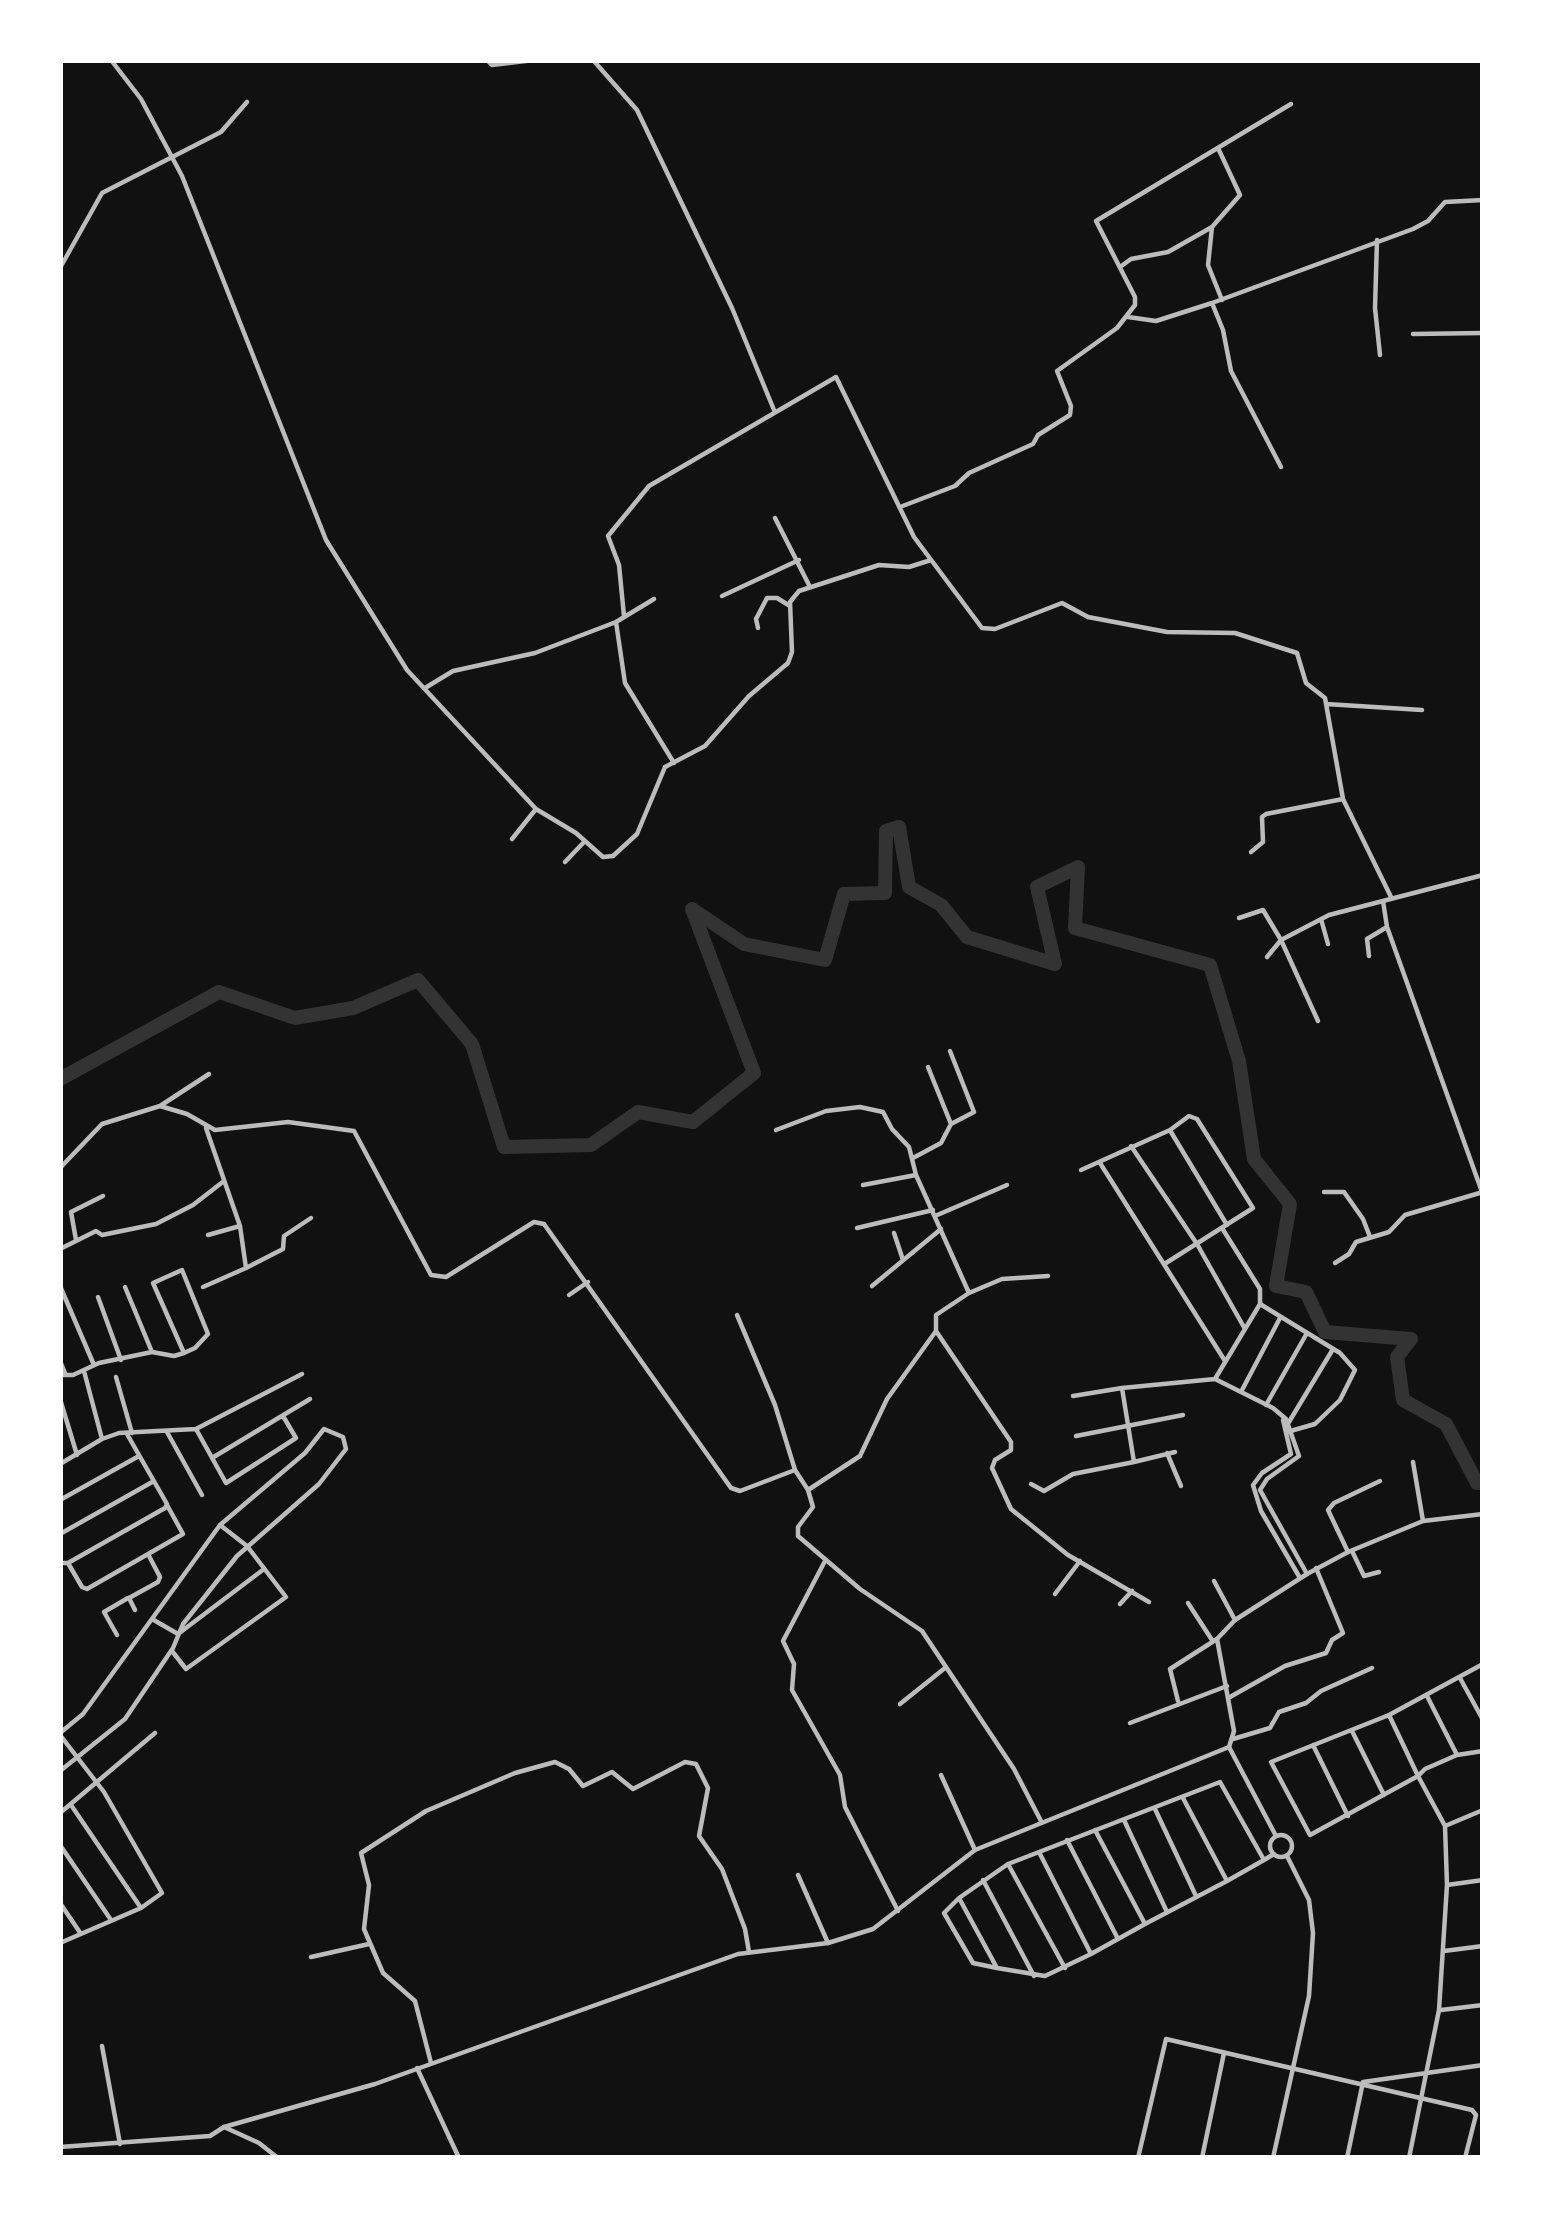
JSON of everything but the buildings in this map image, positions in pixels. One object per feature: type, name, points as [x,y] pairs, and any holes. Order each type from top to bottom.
[{"type":"street","points":[[111,60],[141,99],[173,158],[326,540],[365,598],[379,630],[463,734],[536,809],[607,858],[633,839],[662,771],[705,746],[749,696],[788,663],[794,597],[809,585],[879,565],[909,567],[932,560]]},
{"type":"street","points":[[487,60],[492,65],[534,60]]},
{"type":"street","points":[[593,60],[637,110],[732,308],[775,412]]},
{"type":"street","points":[[60,268],[102,193],[221,131],[247,102]]},
{"type":"street","points":[[900,507],[955,486],[969,473],[1034,444],[1038,435],[1070,415],[1057,371],[1128,317],[1135,297],[1096,221],[1291,104]]},
{"type":"street","points":[[1120,267],[1131,259],[1168,251],[1212,226],[1240,195],[1218,148]]},
{"type":"street","points":[[1128,317],[1156,321],[1222,300],[1424,224],[1445,202],[1483,200]]},
{"type":"street","points":[[1212,226],[1208,265],[1222,300]]},
{"type":"street","points":[[1376,240],[1380,355]]},
{"type":"street","points":[[1212,303],[1231,371],[1281,467]]},
{"type":"street","points":[[1413,334],[1483,333]]},
{"type":"street","points":[[624,616],[619,565],[608,536],[649,486],[836,377],[900,507],[975,622],[986,630],[1062,603],[1088,617],[1156,630],[1235,633],[1293,650],[1306,683],[1322,694],[1326,704],[1343,799],[1391,897]]},
{"type":"street","points":[[775,518],[809,585]]},
{"type":"street","points":[[722,596],[799,560]]},
{"type":"street","points":[[758,628],[756,619],[767,598],[790,606]]},
{"type":"street","points":[[425,688],[453,670],[535,653],[616,622],[654,599]]},
{"type":"street","points":[[616,622],[625,683],[674,763]]},
{"type":"street","points":[[1326,704],[1422,710]]},
{"type":"street","points":[[1251,852],[1263,842],[1262,817],[1266,814],[1343,799]]},
{"type":"street","points":[[512,839],[536,809]]},
{"type":"street","points":[[565,862],[585,841]]},
{"type":"street","points":[[1267,957],[1281,940],[1321,919],[1483,875]]},
{"type":"street","points":[[1335,1263],[1356,1242],[1389,1232],[1405,1215],[1482,1192],[1387,928],[1383,902]]},
{"type":"street","points":[[1239,918],[1263,910],[1318,1021]]},
{"type":"street","points":[[1321,919],[1328,944]]},
{"type":"street","points":[[1369,956],[1366,939],[1387,928]]},
{"type":"street","points":[[911,1159],[940,1143],[952,1124],[974,1112],[950,1051]]},
{"type":"street","points":[[928,1067],[952,1124]]},
{"type":"street","points":[[60,1168],[102,1124],[160,1106],[209,1074]]},
{"type":"street","points":[[160,1106],[187,1114],[206,1128],[240,1226],[246,1268]]},
{"type":"street","points":[[776,1130],[826,1111],[881,1110],[907,1142],[916,1174],[970,1293]]},
{"type":"street","points":[[1081,1170],[1194,1116],[1252,1203],[1251,1212],[1166,1264]]},
{"type":"street","points":[[206,1128],[289,1122],[354,1131],[431,1275],[446,1277],[534,1222],[550,1230],[731,1488],[740,1491],[795,1470]]},
{"type":"street","points":[[1170,1130],[1260,1289],[1260,1304],[1215,1379]]},
{"type":"street","points":[[1131,1146],[1197,1244],[1245,1329]]},
{"type":"street","points":[[1100,1162],[1225,1361]]},
{"type":"street","points":[[863,1185],[916,1174]]},
{"type":"street","points":[[60,1249],[96,1231],[102,1235],[156,1224],[193,1205],[224,1181]]},
{"type":"street","points":[[857,1228],[934,1213],[1007,1185]]},
{"type":"street","points":[[1324,1192],[1344,1192],[1370,1237]]},
{"type":"street","points":[[76,1240],[71,1212],[103,1196]]},
{"type":"street","points":[[203,1287],[283,1250],[284,1236],[311,1218]]},
{"type":"street","points":[[208,1235],[240,1226]]},
{"type":"street","points":[[872,1286],[941,1229]]},
{"type":"street","points":[[894,1233],[902,1259]]},
{"type":"street","points":[[60,1361],[63,1374],[73,1375],[94,1365],[152,1352],[163,1356],[184,1353],[208,1334],[182,1270],[153,1283],[184,1353]]},
{"type":"street","points":[[1048,1276],[1003,1279],[970,1293],[936,1315],[937,1331],[1010,1442],[1011,1450],[992,1462],[1004,1500],[1080,1561],[1150,1602]]},
{"type":"street","points":[[569,1294],[588,1282]]},
{"type":"street","points":[[60,1286],[94,1365]]},
{"type":"street","points":[[125,1287],[152,1352]]},
{"type":"street","points":[[98,1297],[121,1360]]},
{"type":"street","points":[[1260,1304],[1354,1364],[1354,1376],[1326,1417],[1288,1428]]},
{"type":"street","points":[[737,1315],[813,1507],[798,1527],[798,1535],[825,1561],[927,1636],[1014,1769],[1041,1821]]},
{"type":"street","points":[[1241,1392],[1280,1318]]},
{"type":"street","points":[[808,1490],[860,1456],[887,1399],[937,1331]]},
{"type":"street","points":[[1266,1405],[1307,1333]]},
{"type":"street","points":[[1288,1428],[1333,1349]]},
{"type":"street","points":[[84,1371],[102,1439]]},
{"type":"street","points":[[60,1464],[102,1439],[196,1429],[302,1374]]},
{"type":"street","points":[[116,1377],[129,1434],[139,1456],[167,1504],[183,1534],[87,1589],[63,1561],[167,1504]]},
{"type":"street","points":[[1073,1396],[1215,1379],[1281,1415],[1288,1428],[1290,1456],[1262,1473],[1253,1485],[1261,1511],[1303,1576]]},
{"type":"street","points":[[1122,1388],[1134,1462]]},
{"type":"street","points":[[60,1399],[76,1455]]},
{"type":"street","points":[[210,1459],[310,1400]]},
{"type":"street","points":[[1076,1436],[1183,1415]]},
{"type":"street","points":[[196,1429],[228,1483],[296,1438],[283,1416]]},
{"type":"street","points":[[60,1771],[79,1756],[125,1718],[172,1651],[178,1634],[247,1546],[319,1484],[346,1449],[343,1437],[324,1429],[290,1468],[220,1526],[83,1714],[60,1734],[79,1756],[98,1782],[162,1889],[141,1908],[60,1943]]},
{"type":"street","points":[[167,1432],[202,1496]]},
{"type":"street","points":[[1031,1484],[1045,1491],[1073,1474],[1171,1452],[1181,1486]]},
{"type":"street","points":[[60,1500],[139,1456]]},
{"type":"street","points":[[1412,1462],[1423,1520]]},
{"type":"street","points":[[60,1534],[154,1481]]},
{"type":"street","points":[[1379,1572],[1364,1576],[1328,1510],[1380,1481]]},
{"type":"street","points":[[1179,1704],[1170,1669],[1303,1576],[1423,1520],[1483,1514]]},
{"type":"street","points":[[172,1651],[186,1669],[286,1597],[247,1546],[220,1526]]},
{"type":"street","points":[[117,1635],[104,1612],[158,1582],[160,1576],[148,1554]]},
{"type":"street","points":[[825,1561],[783,1641],[794,1664],[792,1690],[840,1775],[845,1807],[898,1912]]},
{"type":"street","points":[[1055,1594],[1080,1561]]},
{"type":"street","points":[[1230,1697],[1285,1666],[1326,1653],[1332,1640],[1343,1633],[1316,1568]]},
{"type":"street","points":[[178,1634],[265,1569]]},
{"type":"street","points":[[1214,1581],[1235,1620]]},
{"type":"street","points":[[1120,1604],[1132,1591]]},
{"type":"street","points":[[129,1598],[135,1610]]},
{"type":"street","points":[[60,2147],[210,2136],[224,2126],[417,2068],[749,1952],[828,1943],[864,1933],[975,1850],[1229,1747],[1233,1739],[1230,1697],[1215,1639],[1188,1604]]},
{"type":"street","points":[[152,1619],[178,1634]]},
{"type":"street","points":[[1310,1835],[1271,1762],[1389,1715],[1482,1666]]},
{"type":"street","points":[[900,1704],[945,1668]]},
{"type":"street","points":[[1233,1739],[1270,1728],[1279,1712],[1372,1668]]},
{"type":"street","points":[[1459,1677],[1483,1720]]},
{"type":"street","points":[[1130,1723],[1227,1686]]},
{"type":"street","points":[[1426,1695],[1456,1755]]},
{"type":"street","points":[[1389,1715],[1444,1826],[1447,1885],[1439,2010],[1409,2158]]},
{"type":"street","points":[[1352,1731],[1384,1795]]},
{"type":"street","points":[[60,1813],[155,1733]]},
{"type":"street","points":[[1312,1745],[1348,1816]]},
{"type":"street","points":[[1229,1747],[1276,1836]]},
{"type":"street","points":[[1273,2158],[1310,1986],[1313,1934],[1309,1900],[1287,1856],[1292,1844],[1456,1755],[1483,1751]]},
{"type":"street","points":[[430,2063],[415,2001],[382,1973],[369,1944],[362,1920],[369,1886],[361,1853],[426,1811],[549,1762],[568,1769],[583,1786],[613,1772],[633,1789],[690,1761],[702,1770],[708,1788],[699,1836],[722,1869],[746,1929],[749,1952]]},
{"type":"street","points":[[941,1775],[975,1850]]},
{"type":"street","points":[[1264,1860],[1221,1782],[1008,1864],[944,1912],[973,1963],[1045,1976],[1065,1968],[1144,1924],[1227,1880],[1264,1860],[1274,1854],[1287,1856]]},
{"type":"street","points":[[1184,1798],[1227,1880]]},
{"type":"street","points":[[71,1804],[141,1908]]},
{"type":"street","points":[[1155,1809],[1196,1896]]},
{"type":"street","points":[[1444,1826],[1483,1810]]},
{"type":"street","points":[[1124,1820],[1167,1912]]},
{"type":"street","points":[[1095,1830],[1144,1924]]},
{"type":"street","points":[[1276,1836],[1286,1836],[1292,1844]]},
{"type":"street","points":[[1274,1854],[1270,1845],[1276,1836]]},
{"type":"street","points":[[1067,1840],[1118,1939]]},
{"type":"street","points":[[60,1845],[111,1920]]},
{"type":"street","points":[[1038,1851],[1091,1954]]},
{"type":"street","points":[[1008,1864],[1065,1968]]},
{"type":"street","points":[[798,1876],[828,1943]]},
{"type":"street","points":[[983,1880],[1034,1976]]},
{"type":"street","points":[[1447,1885],[1483,1880]]},
{"type":"street","points":[[959,1898],[997,1968]]},
{"type":"street","points":[[60,1904],[81,1934]]},
{"type":"street","points":[[311,1957],[369,1944]]},
{"type":"street","points":[[1444,1952],[1483,1946]]},
{"type":"street","points":[[1439,2010],[1483,2005]]},
{"type":"street","points":[[1138,2158],[1166,2039],[1472,2110],[1476,2115],[1465,2158]]},
{"type":"street","points":[[102,2046],[120,2144]]},
{"type":"street","points":[[1202,2158],[1224,2053]]},
{"type":"street","points":[[1363,2082],[1483,2065]]},
{"type":"street","points":[[417,2068],[459,2158]]},
{"type":"street","points":[[1347,2158],[1363,2082]]},
{"type":"street","points":[[224,2126],[278,2158]]},
{"type":"waterway","points":[[60,1079],[219,992],[295,1018],[353,1008],[418,980],[472,1044],[504,1147],[591,1145],[638,1112],[693,1122],[754,1073],[692,909],[744,944],[825,960],[844,894],[885,893],[886,831],[899,827],[909,887],[941,905],[967,937],[1055,964],[1037,887],[1078,867],[1075,928],[1210,965],[1239,1061],[1254,1159],[1290,1204],[1276,1286],[1306,1292],[1325,1332],[1411,1339],[1397,1357],[1403,1400],[1446,1424],[1477,1483],[1483,1482]]}]
